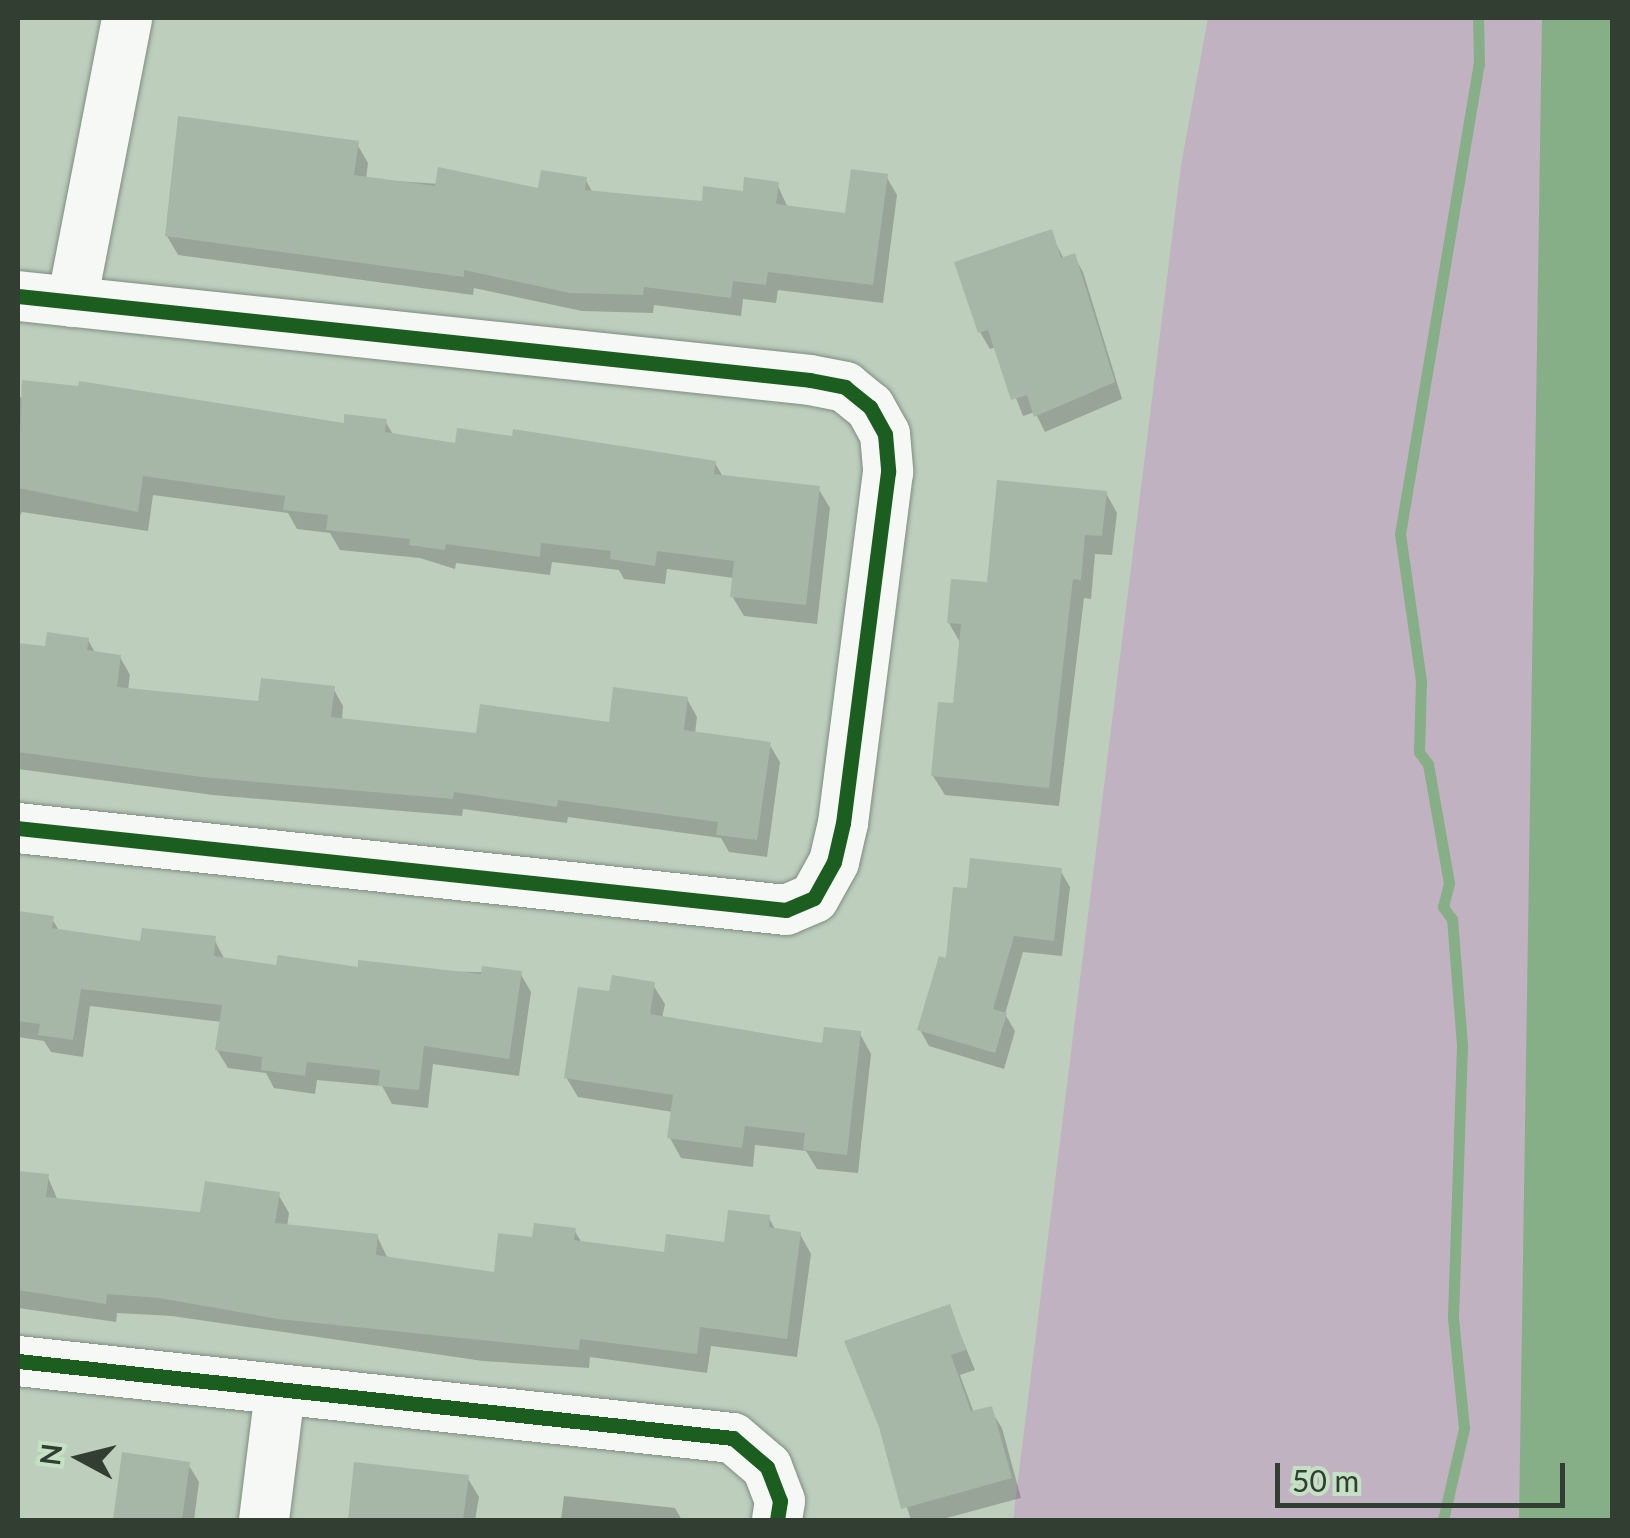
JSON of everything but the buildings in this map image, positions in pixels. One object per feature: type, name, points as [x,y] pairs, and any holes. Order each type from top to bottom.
[{"type":"street","points":[[72,302],[126,21]]},
{"type":"street","points":[[18,296],[810,380],[845,387],[870,408],[886,434],[888,472],[843,823],[834,862],[814,898],[786,910],[18,828]]},
{"type":"street","points":[[18,1360],[732,1438],[767,1467],[780,1501],[777,1520]]},
{"type":"street","points":[[264,1520],[280,1391]]},
{"type":"shaded area","points":[[1208,18],[1612,18],[1612,1520],[1013,1520],[1181,165]]},
{"type":"shaded area","points":[[1542,18],[1612,18],[1612,1520],[1519,1520]]},
{"type":"waterway","points":[[1443,1520],[1464,1428],[1453,1317],[1462,1045],[1452,919],[1443,907],[1449,883],[1428,764],[1419,752],[1421,681],[1400,534],[1479,64],[1478,18]]},
{"type":"cycle path","points":[[18,296],[810,380],[845,387],[870,407],[885,434],[888,472],[843,823],[834,862],[814,898],[786,910],[18,828]]},
{"type":"cycle path","points":[[18,1361],[733,1438],[767,1467],[780,1501],[777,1520]]}]
